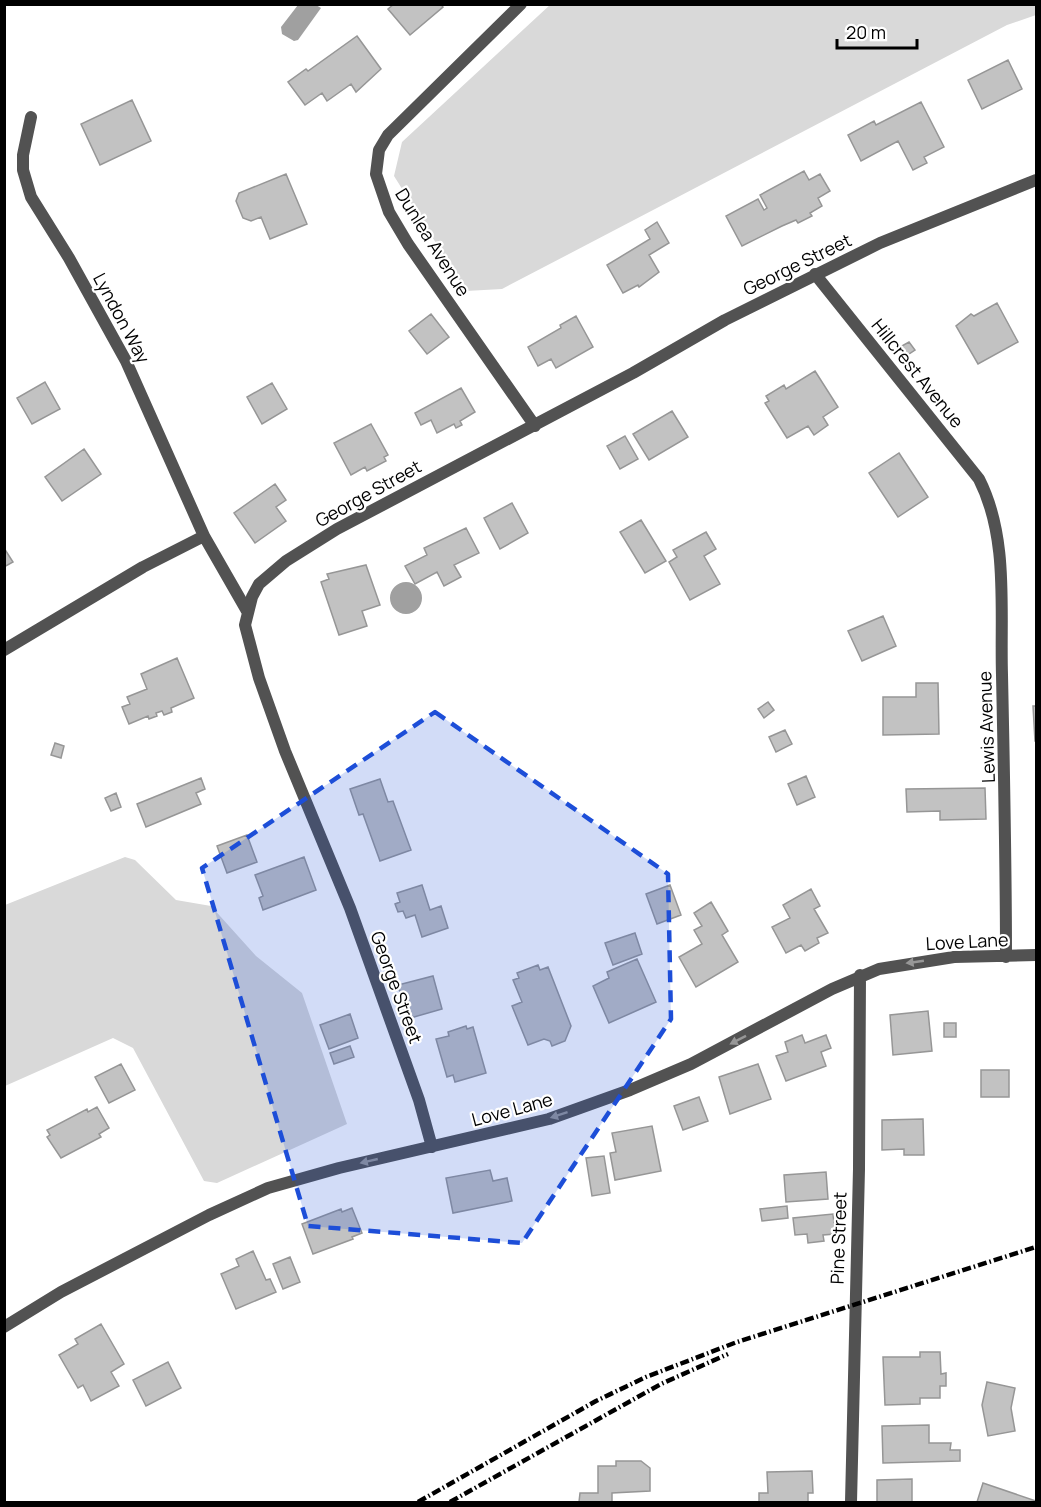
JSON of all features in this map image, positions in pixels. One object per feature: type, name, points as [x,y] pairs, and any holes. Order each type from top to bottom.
[{"type":"street","name":"Dunlea Avenue","points":[[521,4],[388,135],[379,150],[376,174],[381,193],[408,244],[535,426]]},
{"type":"street","name":"Lyndon Way","points":[[31,117],[22,155],[22,170],[31,197],[69,258],[126,361],[204,536],[247,611]]},
{"type":"street","name":"George Street","points":[[432,1147],[419,1100],[354,919],[285,751],[259,678],[246,625],[247,611],[259,584],[319,540],[378,506],[535,426],[725,320],[880,243],[1036,180]]},
{"type":"street","name":"Hillcrest Avenue","points":[[815,274],[943,432],[979,479],[988,497]]},
{"type":"street","name":"Lewis Avenue","points":[[988,497],[998,535],[1000,572],[1006,783],[1006,957]]},
{"type":"street","points":[[4,650],[143,567],[204,536]]},
{"type":"street","name":"Love Lane","points":[[4,1327],[61,1292],[201,1219],[268,1188],[549,1119],[630,1090],[742,1039],[860,975],[912,962],[954,957],[1036,955]]},
{"type":"street","name":"Pine Street","points":[[851,1503],[859,1169],[860,975]]},
{"type":"highlighted area","points":[[435,712],[668,874],[671,1019],[522,1243],[308,1226],[202,868]]},
{"type":"shaded area","points":[[551,4],[1036,4],[1036,15],[1007,25],[502,289],[466,291],[394,176],[402,142]]},
{"type":"shaded area","points":[[298,5],[316,5],[321,8],[298,40],[294,41],[282,34],[281,27]]},
{"type":"shaded area","points":[[406,582],[417,587],[422,598],[417,609],[406,614],[395,609],[390,598],[395,587]]},
{"type":"shaded area","points":[[125,857],[135,860],[176,900],[211,906],[256,956],[302,993],[347,1124],[217,1183],[204,1181],[133,1048],[113,1038],[5,1086],[5,905]]},
{"type":"building","points":[[394,4],[441,4],[443,7],[410,35],[388,9]]},
{"type":"building","points":[[357,36],[381,69],[356,92],[351,84],[327,101],[322,93],[305,105],[288,82],[306,69],[308,71]]},
{"type":"building","points":[[1008,60],[1022,89],[982,109],[968,80]]},
{"type":"building","points":[[132,100],[151,141],[100,165],[81,124]]},
{"type":"building","points":[[921,102],[944,147],[924,157],[927,163],[913,170],[898,141],[861,161],[848,135],[874,121],[876,125]]},
{"type":"building","points":[[804,171],[809,180],[820,174],[830,191],[818,198],[822,206],[810,213],[812,216],[798,223],[796,220],[742,246],[726,216],[758,199],[764,210],[767,208],[760,195]]},
{"type":"building","points":[[286,174],[307,224],[270,239],[261,217],[251,221],[243,218],[236,201],[239,193]]},
{"type":"building","points":[[657,222],[669,243],[649,255],[659,272],[639,287],[638,285],[623,293],[607,265],[650,239],[645,230]]},
{"type":"building","points":[[997,303],[1018,342],[978,364],[956,326],[971,314],[974,316]]},
{"type":"building","points":[[431,314],[449,337],[427,354],[409,331]]},
{"type":"building","points":[[576,316],[593,347],[556,368],[551,359],[538,366],[528,347],[561,328],[560,325]]},
{"type":"building","points":[[909,342],[915,350],[906,356],[900,347]]},
{"type":"building","points":[[815,371],[838,407],[823,417],[828,425],[814,435],[808,426],[787,438],[765,403],[769,401],[766,396],[784,385],[786,389]]},
{"type":"building","points":[[45,382],[60,409],[32,424],[17,398]]},
{"type":"building","points":[[272,383],[287,409],[262,424],[247,397]]},
{"type":"building","points":[[461,388],[475,412],[460,421],[462,425],[456,428],[454,424],[437,433],[431,420],[421,425],[415,413]]},
{"type":"building","points":[[672,411],[688,437],[649,460],[633,434]]},
{"type":"building","points":[[371,424],[388,455],[384,457],[386,461],[367,471],[365,467],[351,475],[334,443]]},
{"type":"building","points":[[625,436],[638,459],[620,469],[607,446]]},
{"type":"building","points":[[84,449],[101,474],[62,501],[45,477]]},
{"type":"building","points":[[899,453],[928,497],[898,517],[869,473]]},
{"type":"building","points":[[275,484],[286,500],[276,507],[286,521],[255,543],[234,513]]},
{"type":"building","points":[[512,503],[528,533],[500,549],[484,518]]},
{"type":"building","points":[[641,520],[666,561],[645,573],[620,532]]},
{"type":"building","points":[[466,528],[479,553],[454,565],[461,577],[444,586],[437,572],[415,584],[405,566],[427,555],[424,548]]},
{"type":"building","points":[[706,532],[716,549],[704,556],[720,584],[690,600],[669,562],[677,557],[673,550]]},
{"type":"building","points":[[4,548],[13,562],[4,567]]},
{"type":"building","points":[[366,565],[380,605],[362,611],[367,626],[339,635],[321,582],[329,579],[327,574]]},
{"type":"building","points":[[883,616],[896,646],[862,661],[848,631]]},
{"type":"building","points":[[177,658],[194,698],[171,708],[172,712],[164,715],[162,711],[156,713],[157,716],[149,719],[148,716],[129,724],[122,707],[130,704],[127,697],[147,689],[141,674]]},
{"type":"building","points":[[916,683],[938,683],[939,734],[883,735],[883,697],[916,697]]},
{"type":"building","points":[[768,702],[774,710],[764,718],[758,709]]},
{"type":"building","points":[[1033,706],[1036,706],[1036,741],[1035,741]]},
{"type":"building","points":[[785,730],[792,744],[776,752],[769,737]]},
{"type":"building","points":[[55,743],[64,746],[61,758],[51,755]]},
{"type":"building","points":[[806,776],[815,797],[797,805],[788,784]]},
{"type":"building","points":[[201,778],[205,789],[196,793],[201,804],[146,827],[137,804]]},
{"type":"building","points":[[380,779],[388,802],[393,801],[411,850],[380,861],[363,814],[359,815],[350,789]]},
{"type":"building","points":[[985,788],[986,819],[940,820],[940,811],[907,812],[906,789]]},
{"type":"building","points":[[116,793],[121,807],[111,811],[105,798]]},
{"type":"building","points":[[247,835],[257,862],[227,873],[217,846]]},
{"type":"building","points":[[304,857],[316,890],[263,910],[259,898],[263,896],[255,875]]},
{"type":"building","points":[[422,885],[430,910],[441,906],[448,928],[422,937],[415,915],[406,918],[403,911],[398,912],[395,904],[400,902],[397,893]]},
{"type":"building","points":[[670,885],[681,915],[657,924],[646,894]]},
{"type":"building","points":[[811,889],[820,906],[814,909],[828,933],[817,938],[819,943],[805,951],[801,945],[786,953],[772,927],[790,918],[783,905]]},
{"type":"building","points":[[711,902],[728,931],[722,935],[738,962],[696,987],[679,957],[702,944],[694,930],[702,926],[694,913]]},
{"type":"building","points":[[635,933],[642,954],[613,965],[605,943]]},
{"type":"building","points":[[637,959],[656,1002],[609,1023],[593,986],[609,978],[607,972]]},
{"type":"building","points":[[538,965],[540,970],[548,967],[571,1026],[565,1041],[552,1046],[550,1041],[544,1039],[528,1045],[512,1006],[522,1002],[513,980],[519,978],[517,973]]},
{"type":"building","points":[[433,976],[442,1009],[407,1019],[398,985]]},
{"type":"building","points":[[928,1011],[932,1051],[893,1055],[890,1015]]},
{"type":"building","points":[[350,1014],[358,1038],[329,1049],[320,1025]]},
{"type":"building","points":[[944,1023],[956,1023],[956,1037],[944,1037]]},
{"type":"building","points":[[466,1026],[467,1029],[473,1027],[486,1073],[455,1082],[453,1075],[447,1077],[436,1039],[449,1036],[448,1032]]},
{"type":"building","points":[[802,1035],[805,1043],[826,1035],[831,1048],[821,1052],[826,1066],[786,1081],[776,1056],[788,1052],[785,1042]]},
{"type":"building","points":[[350,1046],[354,1057],[334,1064],[330,1053]]},
{"type":"building","points":[[121,1064],[135,1090],[109,1103],[95,1077]]},
{"type":"building","points":[[758,1064],[771,1099],[730,1114],[719,1077]]},
{"type":"building","points":[[981,1070],[1009,1070],[1009,1097],[981,1097]]},
{"type":"building","points":[[699,1097],[708,1121],[683,1130],[674,1106]]},
{"type":"building","points":[[97,1107],[109,1128],[99,1134],[101,1137],[61,1158],[47,1137],[50,1135],[47,1130],[87,1109],[88,1112]]},
{"type":"building","points":[[923,1119],[924,1155],[904,1155],[904,1149],[882,1150],[882,1120]]},
{"type":"building","points":[[652,1126],[661,1171],[615,1180],[610,1153],[616,1152],[612,1133]]},
{"type":"building","points":[[604,1156],[610,1193],[592,1196],[586,1158]]},
{"type":"building","points":[[490,1170],[493,1181],[507,1178],[512,1201],[453,1213],[446,1178]]},
{"type":"building","points":[[826,1172],[828,1199],[786,1202],[784,1175]]},
{"type":"building","points":[[787,1206],[788,1218],[762,1221],[760,1209]]},
{"type":"building","points":[[352,1208],[362,1233],[352,1237],[353,1239],[313,1254],[302,1224],[341,1209],[342,1212]]},
{"type":"building","points":[[833,1214],[835,1234],[823,1235],[824,1241],[808,1243],[807,1234],[795,1235],[793,1218]]},
{"type":"building","points":[[253,1251],[266,1280],[270,1279],[276,1292],[236,1309],[221,1274],[239,1266],[236,1259]]},
{"type":"building","points":[[290,1257],[300,1282],[283,1289],[273,1264]]},
{"type":"building","points":[[101,1324],[124,1364],[111,1372],[119,1386],[91,1401],[83,1385],[78,1388],[59,1355],[78,1344],[75,1339]]},
{"type":"building","points":[[920,1352],[940,1352],[941,1374],[946,1373],[946,1386],[940,1386],[940,1398],[920,1398],[920,1404],[885,1405],[883,1357],[920,1357]]},
{"type":"building","points":[[168,1362],[181,1388],[146,1406],[133,1380]]},
{"type":"building","points":[[987,1382],[1015,1388],[1011,1408],[1015,1431],[988,1436],[982,1405]]},
{"type":"building","points":[[929,1425],[929,1443],[951,1443],[950,1450],[960,1450],[960,1461],[883,1463],[882,1426]]},
{"type":"building","points":[[616,1461],[641,1461],[650,1468],[650,1491],[612,1493],[612,1502],[579,1502],[580,1493],[598,1493],[598,1466],[616,1466]]},
{"type":"building","points":[[812,1471],[813,1493],[808,1493],[808,1502],[759,1502],[759,1493],[768,1493],[767,1472]]},
{"type":"building","points":[[912,1479],[912,1502],[877,1502],[877,1480]]},
{"type":"building","points":[[983,1483],[1036,1501],[1036,1502],[977,1502]]},
{"type":"railway","points":[[418,1502],[596,1401],[646,1377],[737,1342],[1036,1247]]},
{"type":"railway","points":[[450,1502],[661,1384],[728,1354]]}]
